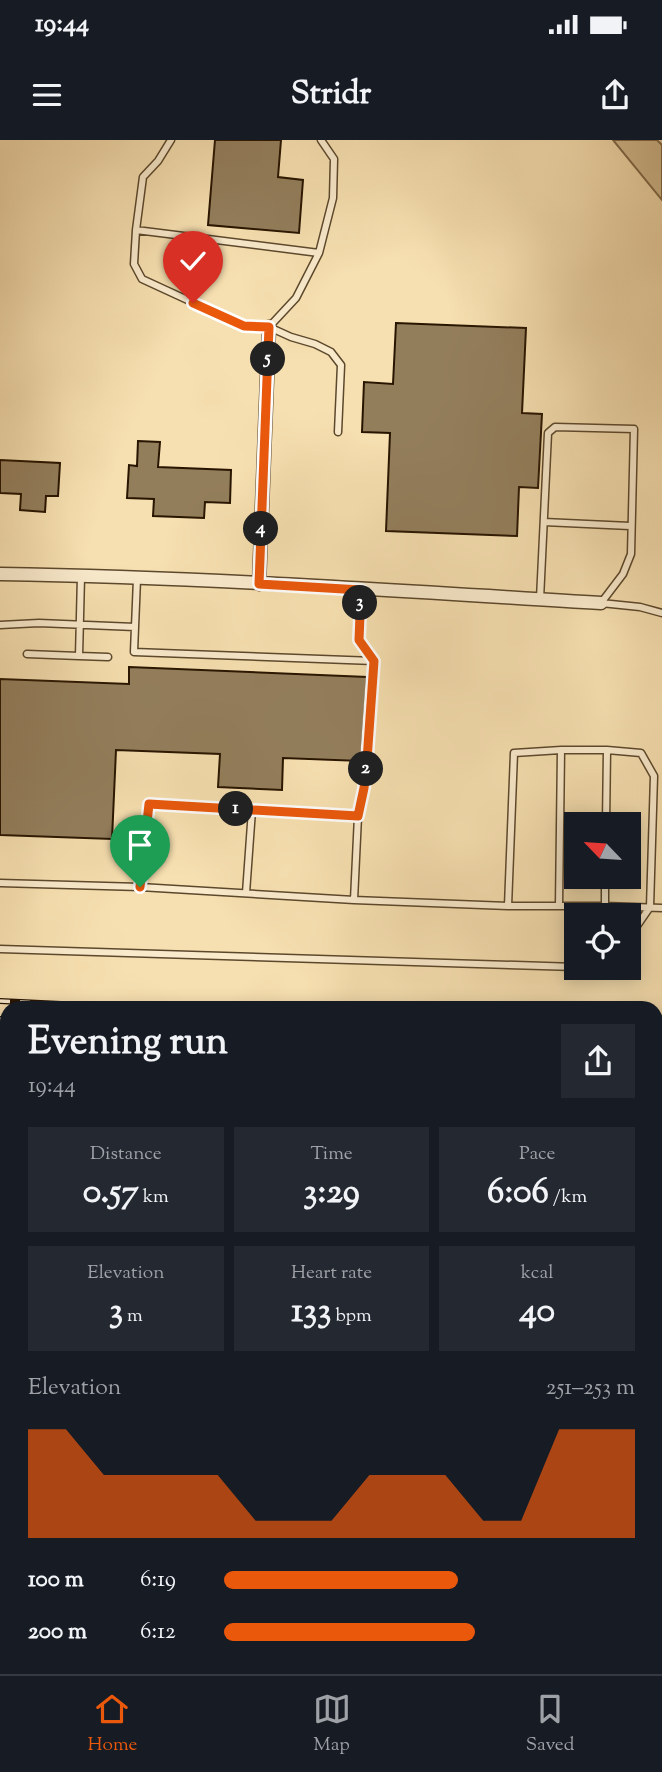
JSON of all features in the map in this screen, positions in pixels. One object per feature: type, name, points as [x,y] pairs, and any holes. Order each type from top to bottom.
[{"type":"street","points":[[259,584],[269,327]]},
{"type":"street","points":[[0,575],[259,584],[601,603]]},
{"type":"lane","points":[[171,140],[158,161],[142,177],[134,264],[142,279],[244,326],[269,327],[331,352],[341,365],[338,432]]},
{"type":"lane","points":[[269,327],[296,298],[319,253],[332,198],[334,159],[321,140]]},
{"type":"lane","points":[[136,230],[319,253]]},
{"type":"lane","points":[[540,599],[548,433],[555,427],[634,429],[631,554],[623,574],[601,603]]},
{"type":"lane","points":[[544,522],[630,526]]},
{"type":"lane","points":[[79,656],[81,576]]},
{"type":"lane","points":[[137,579],[134,652],[374,661]]},
{"type":"lane","points":[[354,900],[358,816],[367,760],[374,661],[359,640],[361,590]]},
{"type":"lane","points":[[601,603],[640,607],[662,613]]},
{"type":"lane","points":[[0,625],[38,623],[135,626]]},
{"type":"lane","points":[[27,654],[108,657]]},
{"type":"lane","points":[[559,906],[561,750]]},
{"type":"lane","points":[[508,906],[514,753],[561,750],[641,753],[654,776],[650,907],[641,920]]},
{"type":"lane","points":[[606,812],[607,750]]},
{"type":"lane","points":[[140,887],[149,804],[358,816]]},
{"type":"lane","points":[[246,894],[252,810]]},
{"type":"lane","points":[[0,883],[140,887],[354,900],[564,906]]},
{"type":"lane","points":[[641,907],[662,908]]},
{"type":"lane","points":[[0,949],[564,967]]},
{"type":"shaded area","points":[[613,140],[657,140],[662,145],[662,200]]},
{"type":"building","points":[[215,140],[281,140],[278,177],[303,180],[299,233],[208,225]]},
{"type":"building","points":[[396,323],[526,328],[522,413],[542,414],[538,488],[519,487],[517,536],[386,531],[390,433],[362,432],[364,382],[393,384]]},
{"type":"building","points":[[138,441],[160,442],[158,467],[231,470],[230,503],[205,502],[204,518],[153,516],[154,499],[127,498],[129,465],[137,466]]},
{"type":"building","points":[[0,460],[60,463],[58,496],[46,496],[45,512],[20,510],[21,494],[0,493]]},
{"type":"building","points":[[129,667],[367,677],[361,761],[283,758],[282,790],[218,787],[220,754],[116,750],[112,839],[0,835],[0,679],[129,684]]},
{"type":"route","points":[[140,887],[149,804],[358,816],[367,760],[374,661],[359,640],[361,590],[259,584],[269,327],[244,326],[193,303]]}]
